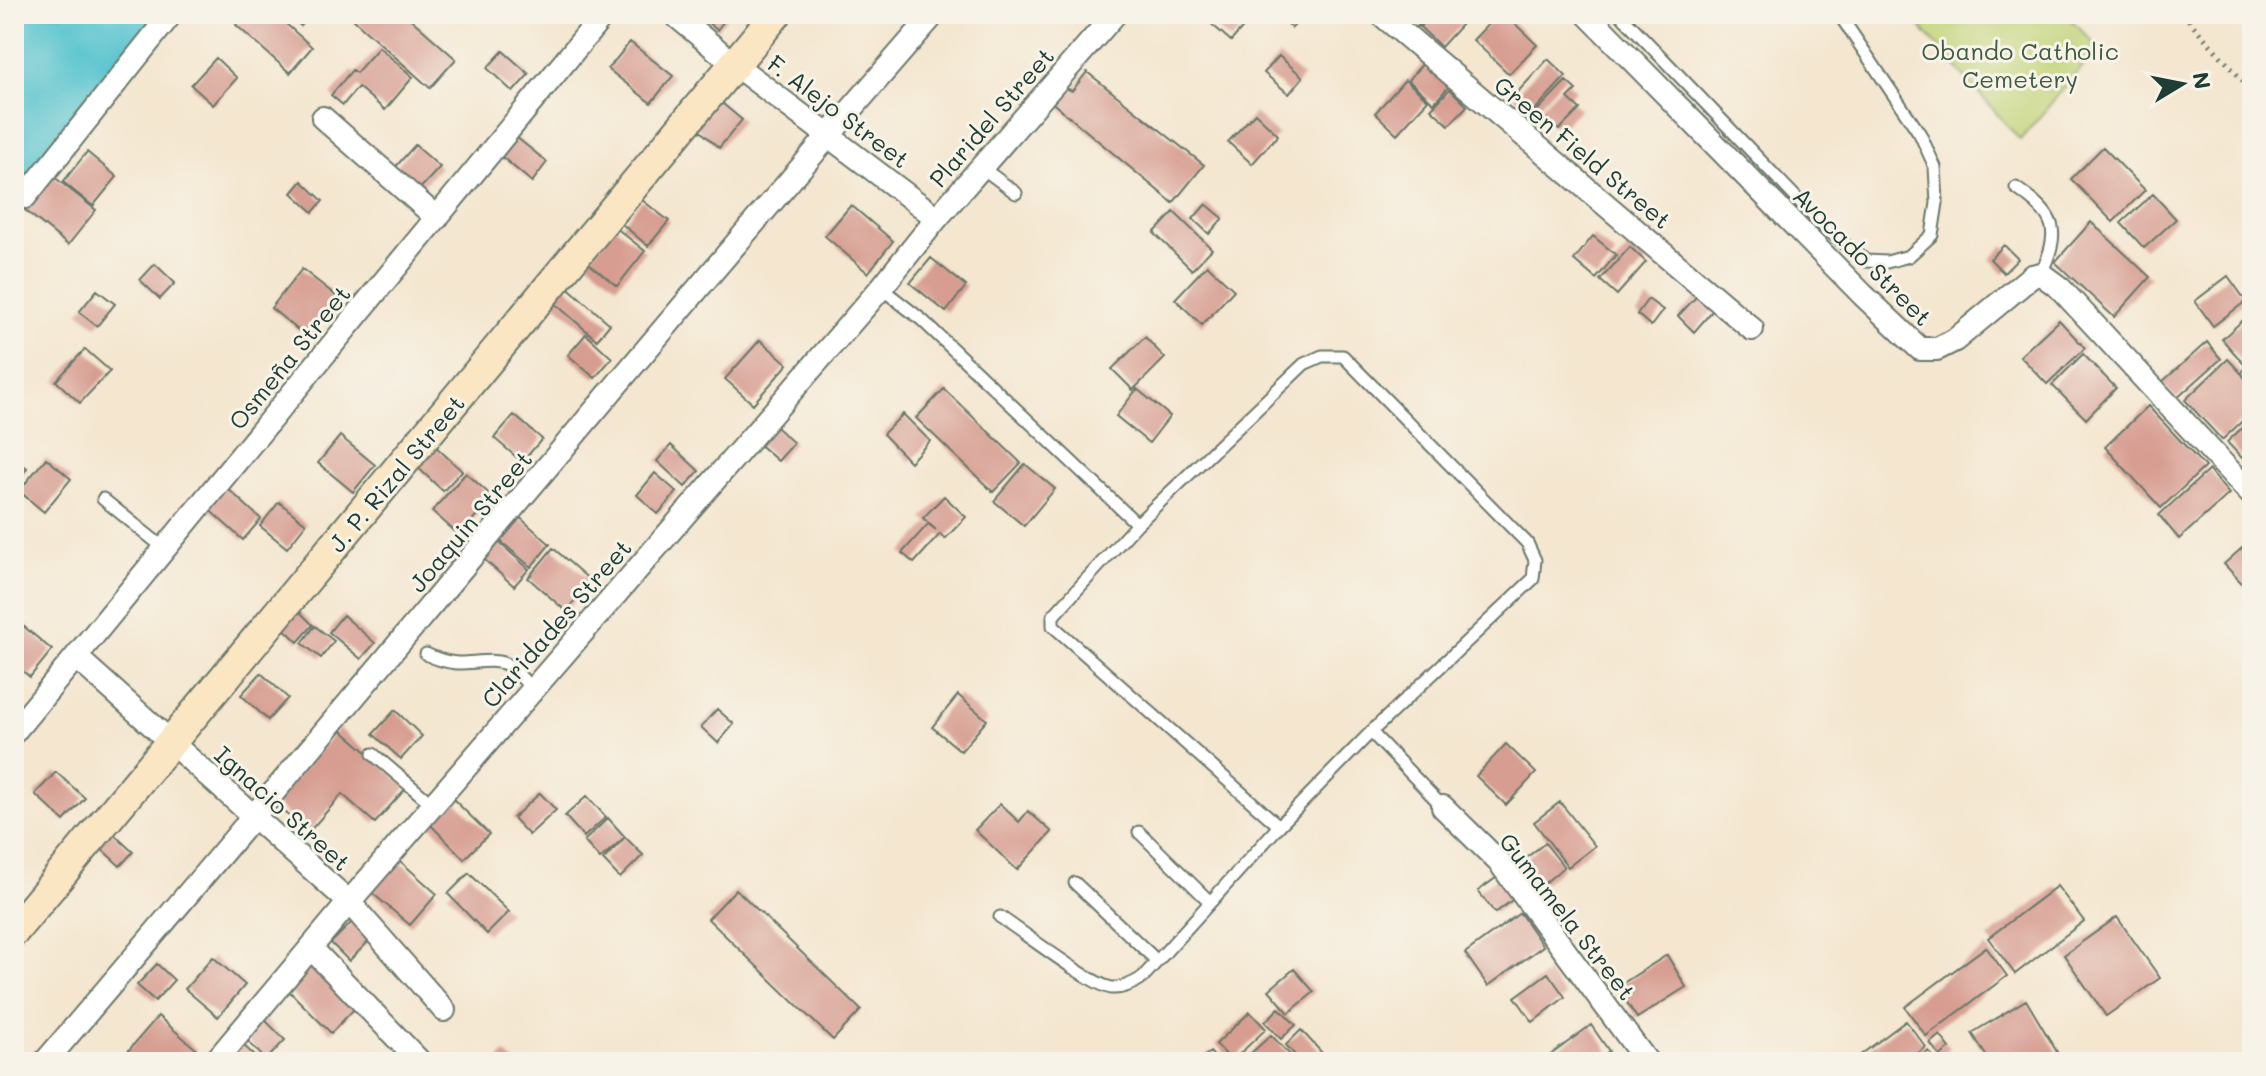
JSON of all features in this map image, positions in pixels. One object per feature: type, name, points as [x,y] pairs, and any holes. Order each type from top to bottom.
[{"type":"main road","name":"J. P. Rizal Street","points":[[14,931],[776,14]]},
{"type":"street","points":[[25,197],[171,14]]},
{"type":"street","name":"Osmeña Street","points":[[14,732],[604,14]]},
{"type":"street","name":"F. Alejo Street","points":[[674,14],[735,65],[937,218]]},
{"type":"street","name":"Joaquin Street","points":[[45,1062],[934,14]]},
{"type":"street","name":"Plaridel Street","points":[[937,218],[1115,14]]},
{"type":"street","name":"Green Field Street","points":[[1381,14],[1752,329]]},
{"type":"street","name":"Avocado Street","points":[[1587,14],[1852,284],[1920,349],[1937,349],[1955,340],[2032,276],[2041,274]]},
{"type":"street","points":[[323,118],[437,218]]},
{"type":"street","name":"Claridades Street","points":[[215,1062],[349,902],[881,288],[937,218]]},
{"type":"street","points":[[2041,274],[2060,288],[2252,495]]},
{"type":"street","name":"Ignacio Street","points":[[76,657],[349,902],[444,1010]]},
{"type":"street","name":"Gumamela Street","points":[[1443,807],[1500,863],[1647,1062]]},
{"type":"street","points":[[311,948],[420,1062]]},
{"type":"lane","points":[[1620,14],[1825,228],[1866,261],[1887,262],[1909,256],[1932,235],[1937,203],[1935,167],[1920,134],[1839,14]]},
{"type":"lane","points":[[981,167],[1016,193]]},
{"type":"lane","points":[[2016,188],[2038,203],[2054,227],[2054,242],[2041,274]]},
{"type":"lane","points":[[881,288],[922,320],[1137,524]]},
{"type":"lane","points":[[1000,917],[1089,977],[1111,988],[1142,978],[1279,826],[1371,732],[1533,579],[1535,560],[1527,543],[1343,356],[1322,356],[1304,364],[1137,524],[1053,616],[1053,626],[1279,826]]},
{"type":"lane","points":[[103,499],[165,549]]},
{"type":"lane","points":[[426,654],[454,663],[507,664],[533,690]]},
{"type":"lane","points":[[1371,732],[1443,807]]},
{"type":"lane","points":[[373,754],[433,805]]},
{"type":"lane","points":[[1139,832],[1210,902]]},
{"type":"lane","points":[[1075,883],[1157,961]]},
{"type":"path","points":[[2183,14],[2252,91]]},
{"type":"green space","name":"Obando Catholic Cemetery","points":[[1909,14],[2066,14],[2098,48],[2020,140]]},
{"type":"water","points":[[14,14],[161,14],[14,191]]},
{"type":"building","points":[[245,14],[275,14],[312,47],[290,73],[236,25]]},
{"type":"building","points":[[288,14],[312,14],[301,26]]},
{"type":"building","points":[[359,14],[405,14],[456,59],[430,88],[354,20]]},
{"type":"building","points":[[698,14],[729,14],[717,30]]},
{"type":"building","points":[[1214,14],[1239,14],[1248,22],[1231,41],[1208,21]]},
{"type":"building","points":[[1278,14],[1305,14],[1292,28]]},
{"type":"building","points":[[1398,14],[1419,14],[1425,19],[1414,30]]},
{"type":"building","points":[[1432,14],[1452,14],[1462,24],[1441,47],[1420,27]]},
{"type":"building","points":[[1498,14],[1505,14],[1537,45],[1509,74],[1473,40]]},
{"type":"building","points":[[630,42],[673,76],[651,103],[608,69]]},
{"type":"building","points":[[379,47],[413,77],[385,110],[358,87],[343,105],[331,95],[352,70],[356,73]]},
{"type":"building","points":[[503,51],[529,74],[513,92],[487,68]]},
{"type":"building","points":[[1279,56],[1303,77],[1289,94],[1264,73]]},
{"type":"building","points":[[216,58],[237,78],[213,105],[191,85]]},
{"type":"building","points":[[1548,59],[1566,76],[1532,113],[1514,96]]},
{"type":"building","points":[[1426,60],[1452,83],[1434,103],[1408,80]]},
{"type":"building","points":[[1087,72],[1204,165],[1173,203],[1049,100],[1060,85],[1072,91]]},
{"type":"building","points":[[1405,80],[1428,100],[1397,134],[1375,113]]},
{"type":"building","points":[[1566,81],[1576,90],[1568,98],[1580,109],[1559,130],[1547,119],[1542,125],[1532,116]]},
{"type":"building","points":[[1450,89],[1467,106],[1449,125],[1431,109]]},
{"type":"building","points":[[716,98],[742,120],[719,148],[694,125]]},
{"type":"building","points":[[1255,113],[1278,135],[1252,164],[1228,142]]},
{"type":"building","points":[[516,137],[547,162],[532,182],[501,156]]},
{"type":"building","points":[[415,145],[440,167],[415,194],[391,172]]},
{"type":"building","points":[[2103,147],[2145,190],[2113,222],[2071,179]]},
{"type":"building","points":[[87,152],[117,177],[93,206],[63,182]]},
{"type":"building","points":[[53,176],[96,210],[68,245],[25,210]]},
{"type":"building","points":[[302,181],[323,201],[313,212],[292,193]]},
{"type":"building","points":[[2153,194],[2176,219],[2144,248],[2121,223]]},
{"type":"building","points":[[642,200],[669,221],[648,246],[622,224]]},
{"type":"building","points":[[1206,204],[1223,218],[1209,234],[1193,219]]},
{"type":"building","points":[[851,205],[893,241],[868,273],[825,236]]},
{"type":"building","points":[[1174,212],[1212,249],[1192,270],[1154,233]]},
{"type":"building","points":[[2091,222],[2150,277],[2114,317],[2055,262]]},
{"type":"building","points":[[615,227],[645,251],[617,286],[587,262]]},
{"type":"building","points":[[1593,236],[1616,255],[1596,279],[1574,260]]},
{"type":"building","points":[[2004,245],[2018,259],[2004,273],[1990,259]]},
{"type":"building","points":[[1630,247],[1646,262],[1617,295],[1600,280]]},
{"type":"building","points":[[931,258],[966,286],[946,312],[910,283]]},
{"type":"building","points":[[155,264],[175,283],[160,299],[140,280]]},
{"type":"building","points":[[1207,265],[1234,290],[1202,325],[1175,299]]},
{"type":"building","points":[[302,269],[339,298],[308,338],[271,308]]},
{"type":"building","points":[[2228,276],[2246,301],[2213,326],[2195,301]]},
{"type":"building","points":[[564,284],[610,324],[597,340],[551,300]]},
{"type":"building","points":[[97,290],[115,304],[97,326],[79,312]]},
{"type":"building","points":[[1697,296],[1713,310],[1694,332],[1678,316]]},
{"type":"building","points":[[1648,299],[1663,310],[1651,326],[1637,314]]},
{"type":"building","points":[[2252,312],[2252,355],[2243,363],[2222,339]]},
{"type":"building","points":[[2059,320],[2085,348],[2047,384],[2020,356]]},
{"type":"building","points":[[586,334],[612,358],[595,378],[568,355]]},
{"type":"building","points":[[1145,337],[1165,358],[1133,390],[1112,369]]},
{"type":"building","points":[[760,340],[788,364],[753,404],[725,379]]},
{"type":"building","points":[[2207,342],[2221,359],[2176,399],[2162,382]]},
{"type":"building","points":[[85,349],[110,371],[80,403],[56,381]]},
{"type":"building","points":[[2083,354],[2116,388],[2086,419],[2052,385]]},
{"type":"building","points":[[2228,359],[2252,385],[2252,412],[2222,440],[2185,400]]},
{"type":"building","points":[[944,389],[1021,463],[993,492],[916,418]]},
{"type":"building","points":[[1137,389],[1170,416],[1149,443],[1116,416]]},
{"type":"building","points":[[2148,406],[2205,467],[2161,508],[2105,447]]},
{"type":"building","points":[[903,414],[930,441],[910,462],[883,434]]},
{"type":"building","points":[[514,415],[542,439],[522,462],[494,438]]},
{"type":"building","points":[[770,422],[794,443],[778,461],[754,440]]},
{"type":"building","points":[[2244,426],[2252,435],[2252,449],[2242,458],[2227,442]]},
{"type":"building","points":[[340,436],[375,465],[353,492],[318,463]]},
{"type":"building","points":[[432,443],[462,471],[443,491],[413,463]]},
{"type":"building","points":[[671,445],[699,471],[685,487],[657,461]]},
{"type":"building","points":[[14,458],[27,468],[14,486]]},
{"type":"building","points":[[46,458],[71,479],[44,512],[19,491]]},
{"type":"building","points":[[1025,464],[1055,489],[1024,526],[994,501]]},
{"type":"building","points":[[2209,470],[2229,494],[2179,539],[2159,515]]},
{"type":"building","points":[[466,473],[493,497],[459,535],[432,511]]},
{"type":"building","points":[[655,473],[677,492],[658,514],[637,495]]},
{"type":"building","points":[[224,485],[261,519],[243,540],[205,506]]},
{"type":"building","points":[[944,496],[966,517],[945,539],[940,534],[914,563],[902,553],[928,524],[936,530],[923,518]]},
{"type":"building","points":[[279,502],[306,524],[287,548],[260,526]]},
{"type":"building","points":[[517,515],[550,544],[531,567],[497,538]]},
{"type":"building","points":[[493,537],[529,569],[514,586],[478,554]]},
{"type":"building","points":[[2252,539],[2252,590],[2250,592],[2224,564]]},
{"type":"building","points":[[553,548],[591,581],[566,611],[528,578]]},
{"type":"building","points":[[293,605],[313,625],[298,642],[277,622]]},
{"type":"building","points":[[343,615],[375,643],[361,659],[329,632]]},
{"type":"building","points":[[16,620],[52,650],[30,677],[14,664]]},
{"type":"building","points":[[315,626],[334,641],[321,658],[302,643]]},
{"type":"building","points":[[261,673],[288,698],[268,720],[241,695]]},
{"type":"building","points":[[958,695],[987,720],[961,751],[932,727]]},
{"type":"building","points":[[717,709],[734,724],[718,743],[701,727]]},
{"type":"building","points":[[395,710],[422,736],[401,759],[373,734]]},
{"type":"building","points":[[339,728],[407,787],[375,823],[342,794],[308,833],[274,803]]},
{"type":"building","points":[[1506,744],[1536,773],[1506,805],[1476,776]]},
{"type":"building","points":[[56,772],[85,798],[64,821],[35,794]]},
{"type":"building","points":[[540,793],[556,810],[529,835],[513,818]]},
{"type":"building","points":[[449,795],[489,834],[464,859],[425,819]]},
{"type":"building","points":[[587,796],[606,817],[584,837],[565,816]]},
{"type":"building","points":[[1560,802],[1595,846],[1568,867],[1534,822]]},
{"type":"building","points":[[1000,804],[1019,822],[1028,811],[1052,832],[1017,870],[975,830]]},
{"type":"building","points":[[608,818],[625,837],[600,859],[584,841]]},
{"type":"building","points":[[108,829],[133,852],[120,866],[95,843]]},
{"type":"building","points":[[625,837],[643,855],[620,878],[603,860]]},
{"type":"building","points":[[1545,843],[1564,867],[1541,886],[1521,862]]},
{"type":"building","points":[[399,860],[437,894],[410,925],[371,892]]},
{"type":"building","points":[[1504,872],[1520,894],[1495,913],[1478,891]]},
{"type":"building","points":[[469,873],[509,912],[487,934],[448,894]]},
{"type":"building","points":[[2057,886],[2084,921],[2015,974],[1988,938]]},
{"type":"building","points":[[736,889],[861,1010],[833,1040],[708,919]]},
{"type":"building","points":[[1520,913],[1543,946],[1488,986],[1465,953]]},
{"type":"building","points":[[2117,917],[2160,978],[2106,1016],[2064,955]]},
{"type":"building","points":[[352,922],[370,940],[349,961],[331,943]]},
{"type":"building","points":[[1986,947],[2007,976],[1926,1036],[1905,1007]]},
{"type":"building","points":[[1667,955],[1686,987],[1637,1018],[1617,987]]},
{"type":"building","points":[[213,957],[245,985],[218,1017],[185,989]]},
{"type":"building","points":[[310,961],[357,1006],[331,1033],[285,987]]},
{"type":"building","points":[[157,964],[174,980],[155,1001],[137,985]]},
{"type":"building","points":[[1294,969],[1314,992],[1289,1013],[1269,990]]},
{"type":"building","points":[[1548,973],[1565,997],[1533,1022],[1515,997]]},
{"type":"building","points":[[2026,1000],[2060,1057],[2052,1062],[1990,1062],[1972,1033]]},
{"type":"building","points":[[1279,1008],[1296,1025],[1281,1039],[1265,1022]]},
{"type":"building","points":[[1250,1012],[1266,1029],[1232,1061],[1216,1044]]},
{"type":"building","points":[[158,1016],[196,1049],[185,1062],[128,1062],[123,1057]]},
{"type":"building","points":[[262,1017],[285,1040],[266,1060],[243,1036]]},
{"type":"building","points":[[1906,1021],[1926,1047],[1906,1062],[1863,1062],[1859,1056]]},
{"type":"building","points":[[1591,1025],[1609,1051],[1594,1062],[1548,1062],[1545,1059]]},
{"type":"building","points":[[1301,1030],[1322,1053],[1311,1062],[1301,1062],[1286,1045]]},
{"type":"building","points":[[1271,1035],[1297,1062],[1254,1062],[1248,1056]]},
{"type":"building","points":[[1940,1035],[1950,1048],[1940,1056],[1930,1043]]},
{"type":"building","points":[[241,1043],[258,1059],[256,1062],[224,1062]]},
{"type":"building","points":[[1929,1051],[1937,1062],[1914,1062]]},
{"type":"building","points":[[1210,1052],[1219,1062],[1197,1062]]},
{"type":"building","points":[[505,1053],[515,1062],[497,1062]]}]
